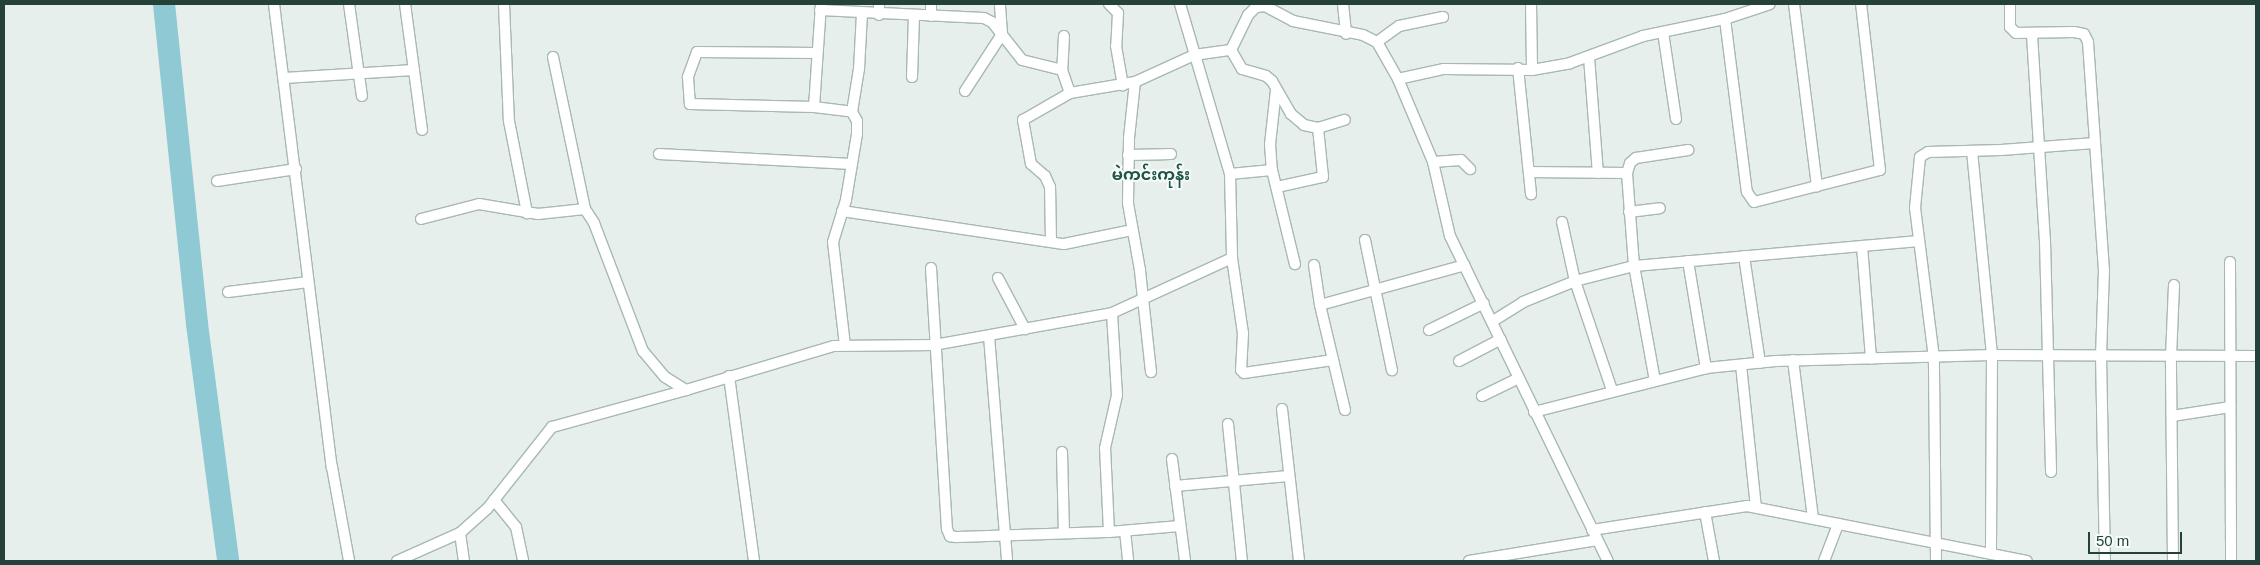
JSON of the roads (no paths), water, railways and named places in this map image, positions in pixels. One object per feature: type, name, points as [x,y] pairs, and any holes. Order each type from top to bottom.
[{"type":"street","points":[[274,4],[332,467],[349,561]]},
{"type":"street","points":[[349,4],[362,96]]},
{"type":"street","points":[[405,4],[422,130]]},
{"type":"street","points":[[504,4],[509,121],[527,213]]},
{"type":"street","points":[[931,4],[931,16]]},
{"type":"street","points":[[965,91],[1002,34],[1000,4]]},
{"type":"street","points":[[1109,4],[1118,14],[1116,46],[1123,85]]},
{"type":"street","points":[[1180,4],[1230,174],[1232,258],[1243,333],[1242,372],[1333,360]]},
{"type":"street","points":[[1342,33],[1343,4]]},
{"type":"street","points":[[1531,4],[1532,70]]},
{"type":"street","points":[[1398,79],[1444,70],[1518,68],[1532,70],[1589,57],[1663,32],[1725,19],[1770,4]]},
{"type":"street","points":[[1794,4],[1817,188]]},
{"type":"street","points":[[1725,19],[1750,199],[1754,202],[1817,188],[1880,170],[1861,4]]},
{"type":"street","points":[[2010,4],[2010,27],[2016,33],[2032,35],[2084,34],[2088,42],[2104,270],[2101,355],[2105,561]]},
{"type":"street","points":[[1231,50],[1248,15],[1256,7],[1265,6],[1293,21],[1327,30],[1363,35],[1377,42],[1398,79],[1433,162],[1450,236],[1493,321],[1534,412],[1608,561]]},
{"type":"street","points":[[814,107],[821,7],[862,13],[879,9],[914,16],[984,18],[1002,34],[1022,60],[1062,70]]},
{"type":"street","points":[[845,344],[833,242],[842,211],[857,134],[857,121],[852,112],[859,69],[862,13]]},
{"type":"street","points":[[912,77],[914,16]]},
{"type":"street","points":[[1377,42],[1399,26],[1443,16]]},
{"type":"street","points":[[1663,32],[1676,119]]},
{"type":"street","points":[[2032,35],[2050,355],[2051,472]]},
{"type":"street","points":[[1064,36],[1062,70],[1070,93]]},
{"type":"street","points":[[1051,242],[1050,186],[1045,176],[1031,164],[1022,124],[1026,118],[1070,93],[1135,82],[1194,55],[1231,50]]},
{"type":"street","points":[[1231,50],[1242,69],[1266,76],[1296,119],[1304,125],[1318,128],[1345,120]]},
{"type":"street","points":[[817,53],[704,51],[693,57],[688,77],[690,104],[814,107],[852,112]]},
{"type":"street","points":[[553,57],[585,209],[594,222],[643,350],[665,377],[686,390]]},
{"type":"street","points":[[1589,57],[1598,173]]},
{"type":"street","points":[[1518,68],[1531,194]]},
{"type":"street","points":[[284,78],[414,70]]},
{"type":"street","points":[[1135,82],[1128,156],[1128,203],[1144,297],[1151,372]]},
{"type":"street","points":[[1276,90],[1270,144],[1272,170],[1295,264]]},
{"type":"street","points":[[1277,187],[1323,177],[1318,128]]},
{"type":"street","points":[[1936,561],[1938,545],[1934,358],[1914,208],[1920,157],[1928,152],[2095,143]]},
{"type":"street","points":[[1655,381],[1634,266],[1627,173],[1630,163],[1636,158],[1688,150]]},
{"type":"street","points":[[1972,151],[1992,355],[1998,557]]},
{"type":"street","points":[[659,154],[852,164]]},
{"type":"street","points":[[1128,156],[1171,154]]},
{"type":"street","points":[[1433,162],[1461,160],[1470,169]]},
{"type":"street","points":[[217,181],[296,169]]},
{"type":"street","points":[[1230,174],[1272,170]]},
{"type":"street","points":[[1529,172],[1627,173]]},
{"type":"street","points":[[421,219],[479,204],[527,213],[585,209]]},
{"type":"street","points":[[1629,212],[1660,208]]},
{"type":"street","points":[[842,211],[1051,242],[1092,240],[1132,230]]},
{"type":"street","points":[[1562,222],[1574,281],[1612,390]]},
{"type":"street","points":[[1365,240],[1392,370]]},
{"type":"street","points":[[1493,321],[1523,302],[1574,281],[1634,266],[1917,241]]},
{"type":"street","points":[[1862,246],[1871,359]]},
{"type":"street","points":[[1744,256],[1760,363]]},
{"type":"street","points":[[397,561],[408,559],[460,533],[494,500],[552,427],[686,390],[787,358],[845,344],[934,345],[1112,313],[1232,258]]},
{"type":"street","points":[[1688,261],[1706,368]]},
{"type":"street","points":[[2230,262],[2230,561]]},
{"type":"street","points":[[1314,265],[1320,306],[1345,410]]},
{"type":"street","points":[[1320,306],[1465,265]]},
{"type":"street","points":[[931,268],[934,345],[947,529],[950,536],[956,538],[1110,532],[1180,526]]},
{"type":"street","points":[[998,278],[1025,329]]},
{"type":"street","points":[[228,292],[308,282]]},
{"type":"street","points":[[2173,561],[2171,357],[2174,285]]},
{"type":"street","points":[[1429,330],[1484,303]]},
{"type":"street","points":[[1110,532],[1105,448],[1117,395],[1112,313]]},
{"type":"street","points":[[989,336],[1007,561]]},
{"type":"street","points":[[1459,361],[1501,339]]},
{"type":"street","points":[[1534,412],[1612,390],[1706,368],[1793,360],[1934,358],[1992,355],[2256,356]]},
{"type":"street","points":[[1793,360],[1814,518]]},
{"type":"street","points":[[1741,365],[1756,507]]},
{"type":"street","points":[[730,376],[754,561]]},
{"type":"street","points":[[1482,396],[1519,378]]},
{"type":"street","points":[[2172,416],[2230,407]]},
{"type":"street","points":[[1282,409],[1299,561]]},
{"type":"street","points":[[1228,424],[1242,561]]},
{"type":"street","points":[[1062,452],[1064,533]]},
{"type":"street","points":[[1172,459],[1185,561]]},
{"type":"street","points":[[1175,486],[1289,476]]},
{"type":"street","points":[[494,500],[516,526],[523,561]]},
{"type":"street","points":[[1592,530],[1705,512],[1756,507],[1998,557],[2027,561]]},
{"type":"street","points":[[1705,512],[1714,561]]},
{"type":"street","points":[[1824,561],[1838,524]]},
{"type":"street","points":[[1125,531],[1128,561]]},
{"type":"street","points":[[460,533],[464,561]]},
{"type":"street","points":[[1469,561],[1597,540]]},
{"type":"waterway","points":[[164,4],[197,324],[228,561]]},
{"type":"district","name":"မဲကင်းကုန်း","points":[[1151,175]]}]
